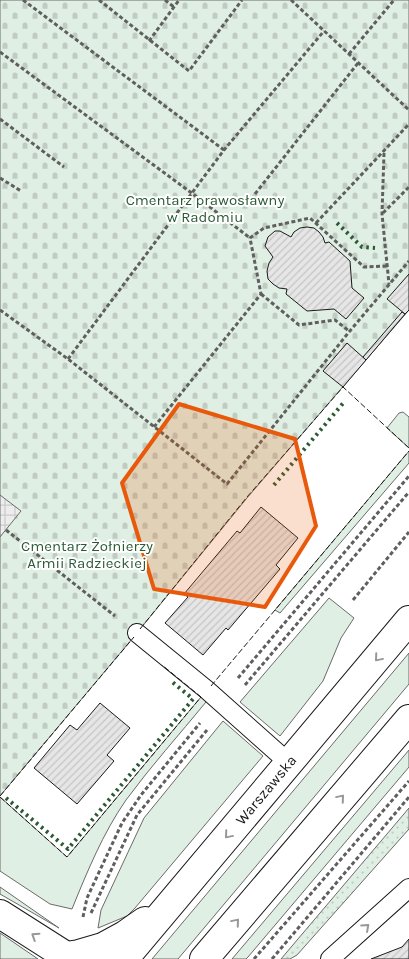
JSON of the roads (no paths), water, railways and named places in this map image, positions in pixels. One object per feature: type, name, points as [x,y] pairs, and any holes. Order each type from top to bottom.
[{"type":"main road","name":"Warszawska","points":[[124,959],[409,620]]},
{"type":"main road","points":[[204,959],[409,719]]},
{"type":"main road","points":[[0,914],[68,958],[103,947],[125,936],[169,905]]},
{"type":"lane","points":[[137,633],[207,690],[289,763]]},
{"type":"lane","points":[[330,959],[409,888]]},
{"type":"park label","name":"Cmentarz prawosławny w Radomiu","points":[[205,208]]},
{"type":"park label","name":"Cmentarz Żołnierzy Armii Radzieckiej","points":[[87,554]]}]
